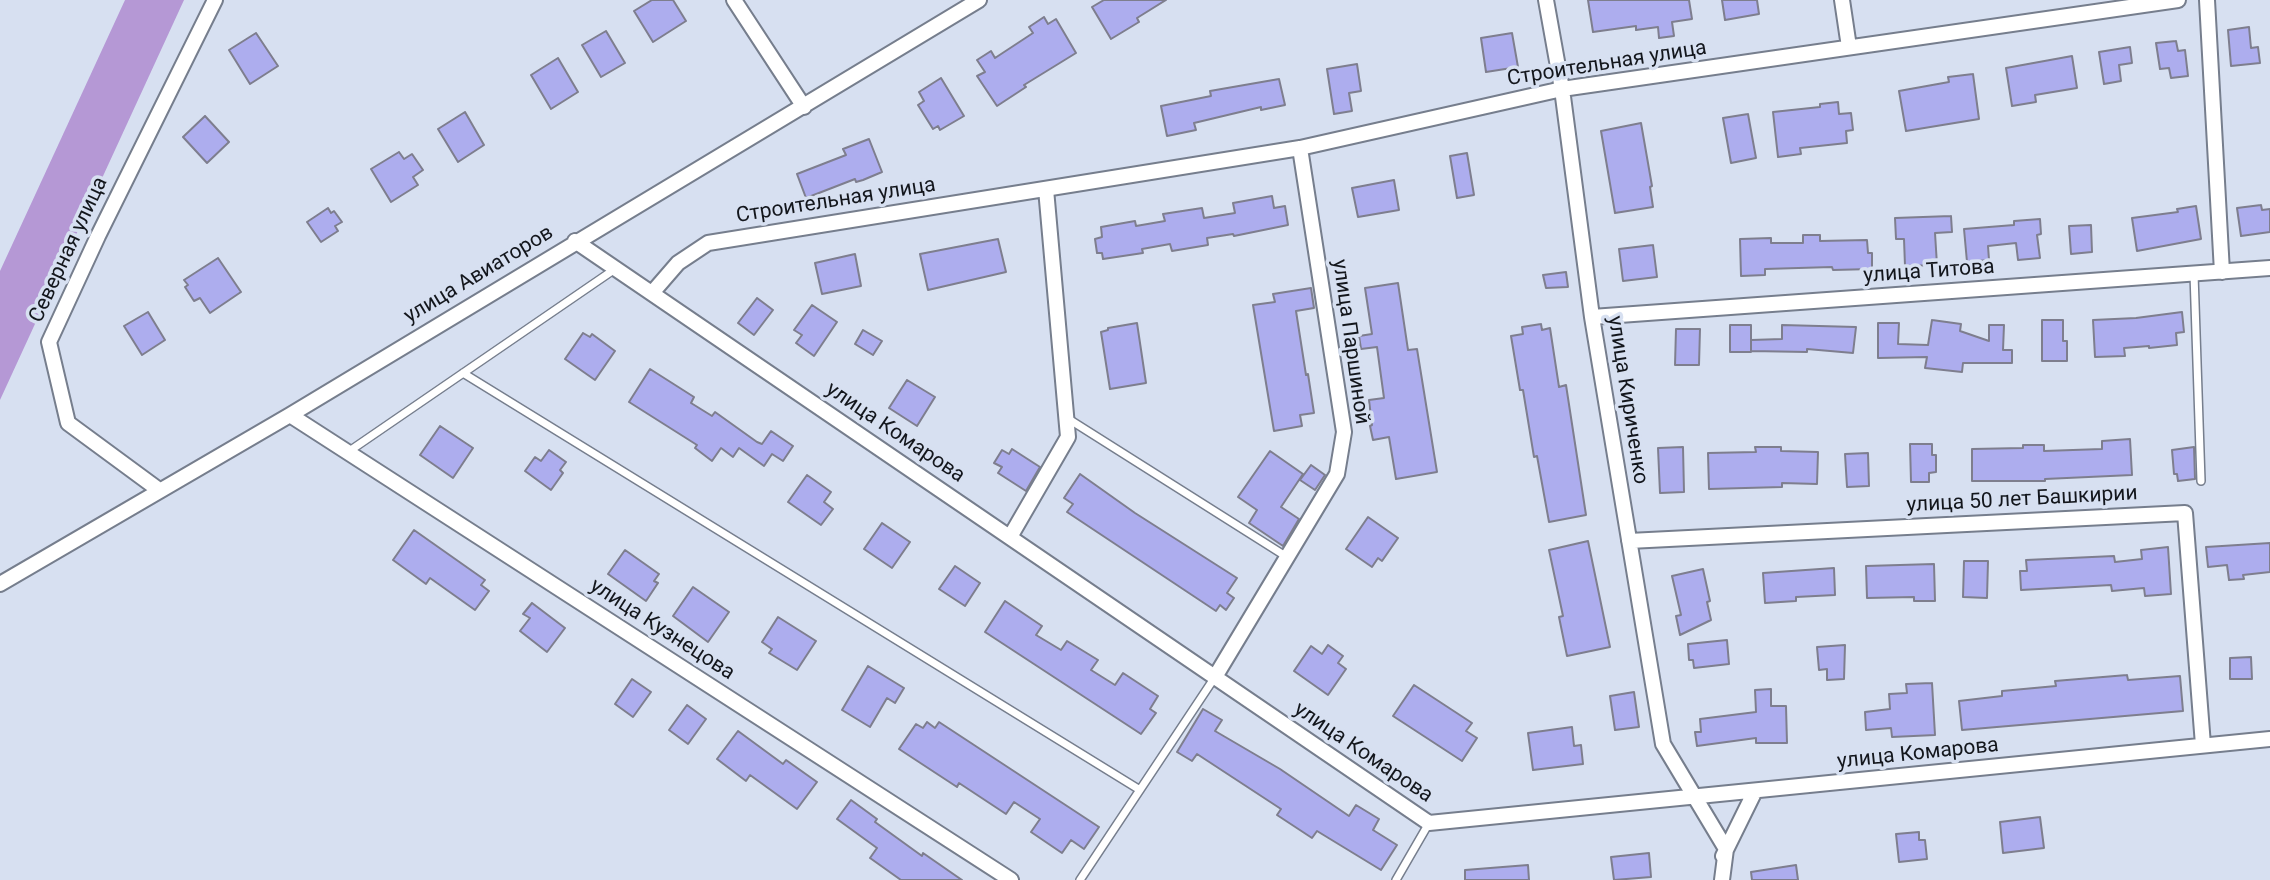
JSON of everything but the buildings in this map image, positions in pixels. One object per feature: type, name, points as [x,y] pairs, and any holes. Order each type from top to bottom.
[{"type":"street","name":"Северная улица","points":[[159,490],[68,423],[48,342],[215,0]]},
{"type":"street","points":[[734,0],[804,107]]},
{"type":"street","name":"улица Авиаторов","points":[[0,584],[290,415],[979,0]]},
{"type":"street","name":"улица Кириченко","points":[[1546,0],[1562,89],[1592,317],[1663,744],[1726,849]]},
{"type":"street","points":[[1842,0],[1850,47]]},
{"type":"street","name":"Строительная улица","points":[[652,293],[678,263],[708,243],[1300,148],[1562,89],[2178,0]]},
{"type":"street","points":[[2207,0],[2222,272]]},
{"type":"street","name":"улица Паршиной","points":[[1215,677],[1336,474],[1344,432],[1300,148]]},
{"type":"street","points":[[1010,537],[1068,437],[1046,189]]},
{"type":"street","name":"улица Комарова","points":[[575,241],[1429,823],[2270,739]]},
{"type":"street","name":"улица Титова","points":[[1592,317],[2270,268]]},
{"type":"street","name":"улица Кузнецова","points":[[290,415],[1011,880]]},
{"type":"street","name":"улица 50 лет Башкирии","points":[[1629,541],[2185,513],[2203,746]]},
{"type":"street","points":[[1713,880],[1755,792]]},
{"type":"street","points":[[1722,880],[1726,849]]},
{"type":"lane","points":[[348,452],[615,269]]},
{"type":"lane","points":[[2194,274],[2201,481]]},
{"type":"lane","points":[[463,373],[1140,790]]},
{"type":"lane","points":[[1067,418],[1287,557]]},
{"type":"lane","points":[[1080,880],[1215,677]]},
{"type":"lane","points":[[1396,880],[1429,823]]},
{"type":"shaded area","points":[[125,0],[184,0],[0,400],[0,271]]}]
